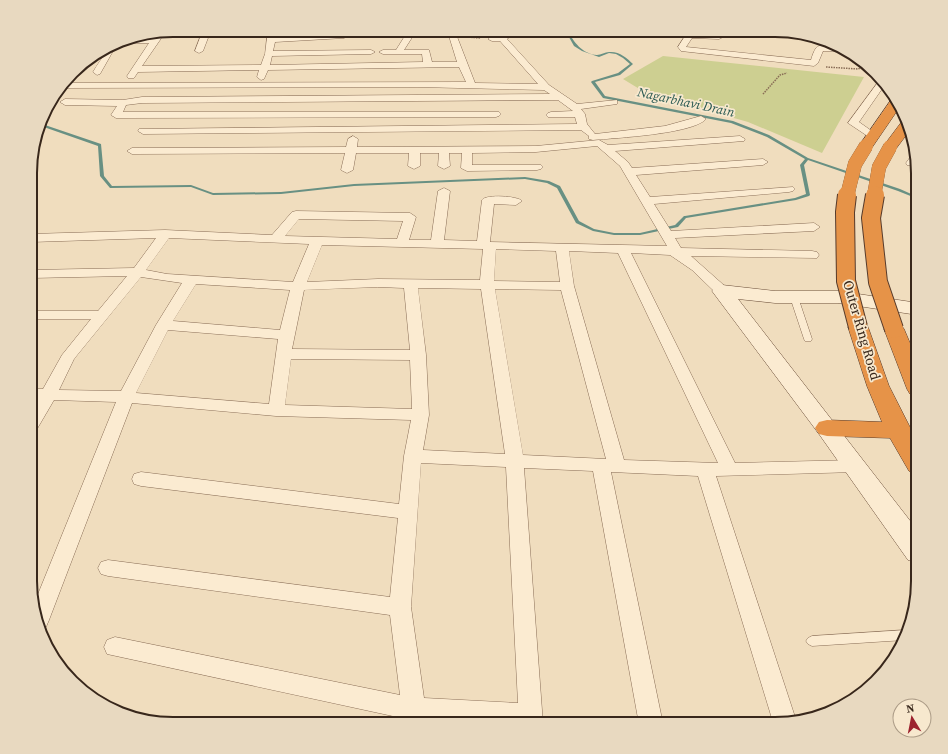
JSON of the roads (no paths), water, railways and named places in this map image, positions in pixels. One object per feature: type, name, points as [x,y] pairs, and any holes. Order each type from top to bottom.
[{"type":"highway","name":"Outer Ring Road","points":[[894,106],[855,164],[849,184],[845,212],[846,281],[858,327],[878,386],[898,430],[911,453]]},
{"type":"highway","name":"Outer Ring Road","points":[[904,129],[890,147],[879,167],[871,218],[878,282],[894,329],[911,372]]},
{"type":"highway","points":[[827,428],[898,430]]},
{"type":"street","points":[[199,51],[204,37]]},
{"type":"street","points":[[229,160],[239,130],[247,114],[269,54],[271,37]]},
{"type":"street","points":[[270,40],[326,37]]},
{"type":"street","points":[[398,52],[407,37]]},
{"type":"street","points":[[450,37],[470,84]]},
{"type":"street","points":[[492,39],[502,39],[505,37]]},
{"type":"street","points":[[689,37],[682,47],[684,49],[814,63],[820,48],[834,50]]},
{"type":"street","points":[[502,39],[546,87],[577,111],[583,127],[624,164],[677,252],[722,291],[856,466],[911,542]]},
{"type":"street","points":[[143,41],[156,40]]},
{"type":"street","points":[[156,40],[133,73],[264,67],[462,64]]},
{"type":"street","points":[[382,52],[427,50],[428,65]]},
{"type":"street","points":[[269,54],[371,52]]},
{"type":"street","points":[[97,72],[109,53]]},
{"type":"street","points":[[69,86],[470,84],[546,87]]},
{"type":"street","points":[[869,141],[853,123],[880,86]]},
{"type":"street","points":[[65,102],[123,102],[142,100],[253,98],[363,99],[559,97]]},
{"type":"street","points":[[347,170],[363,99]]},
{"type":"street","points":[[123,102],[116,115],[496,114]]},
{"type":"street","points":[[551,115],[577,111],[614,102]]},
{"type":"street","points":[[600,142],[694,123],[701,119]]},
{"type":"street","points":[[143,131],[583,127]]},
{"type":"street","points":[[132,151],[536,149],[600,142],[740,139]]},
{"type":"street","points":[[414,166],[415,149]]},
{"type":"street","points":[[444,149],[444,166]]},
{"type":"street","points":[[467,149],[467,168],[537,166]]},
{"type":"street","points":[[629,172],[763,162]]},
{"type":"street","points":[[646,201],[789,189]]},
{"type":"street","points":[[437,244],[444,191]]},
{"type":"street","points":[[516,200],[488,200],[487,284],[515,461],[531,717]]},
{"type":"street","points":[[276,239],[296,215],[411,211],[402,243]]},
{"type":"street","points":[[666,234],[814,227]]},
{"type":"street","points":[[37,415],[67,358],[137,272],[165,234]]},
{"type":"street","points":[[37,238],[165,234],[317,241],[667,250],[677,252],[812,256]]},
{"type":"street","points":[[276,410],[286,335],[298,286],[317,241]]},
{"type":"street","points":[[562,247],[567,286],[609,466],[650,717]]},
{"type":"street","points":[[623,249],[730,470]]},
{"type":"street","points":[[37,274],[137,272],[167,278],[298,286],[411,283],[567,286]]},
{"type":"street","points":[[41,612],[126,397],[163,325],[191,280]]},
{"type":"street","points":[[411,283],[418,355],[421,415],[413,456],[400,607],[414,716]]},
{"type":"street","points":[[722,291],[765,297],[838,297],[911,308]]},
{"type":"street","points":[[37,315],[103,314]]},
{"type":"street","points":[[163,325],[286,335]]},
{"type":"street","points":[[283,354],[418,355]]},
{"type":"street","points":[[37,394],[126,397],[276,410],[421,415]]},
{"type":"street","points":[[413,456],[705,470],[856,466]]},
{"type":"street","points":[[705,470],[783,717]]},
{"type":"street","points":[[141,479],[408,512]]},
{"type":"street","points":[[108,568],[400,607]]},
{"type":"street","points":[[115,647],[414,716],[453,717]]},
{"type":"lane","points":[[794,297],[808,339]]},
{"type":"lane","points":[[812,641],[900,635]]},
{"type":"waterway","name":"Nagarbhavi Drain","points":[[570,37],[575,45],[587,53],[599,56],[613,52],[624,57],[632,64],[619,74],[593,82],[604,97],[732,122],[768,136],[807,159]]},
{"type":"waterway","points":[[45,126],[100,145],[102,176],[111,187],[191,186],[213,194],[281,193],[354,185],[525,178],[548,182],[559,187],[577,222],[593,230],[614,234],[640,234],[676,226],[685,217],[796,199],[808,195],[802,165],[807,159]]},
{"type":"waterway","name":"Nagarbhavi Drain","points":[[807,159],[911,195]]}]
